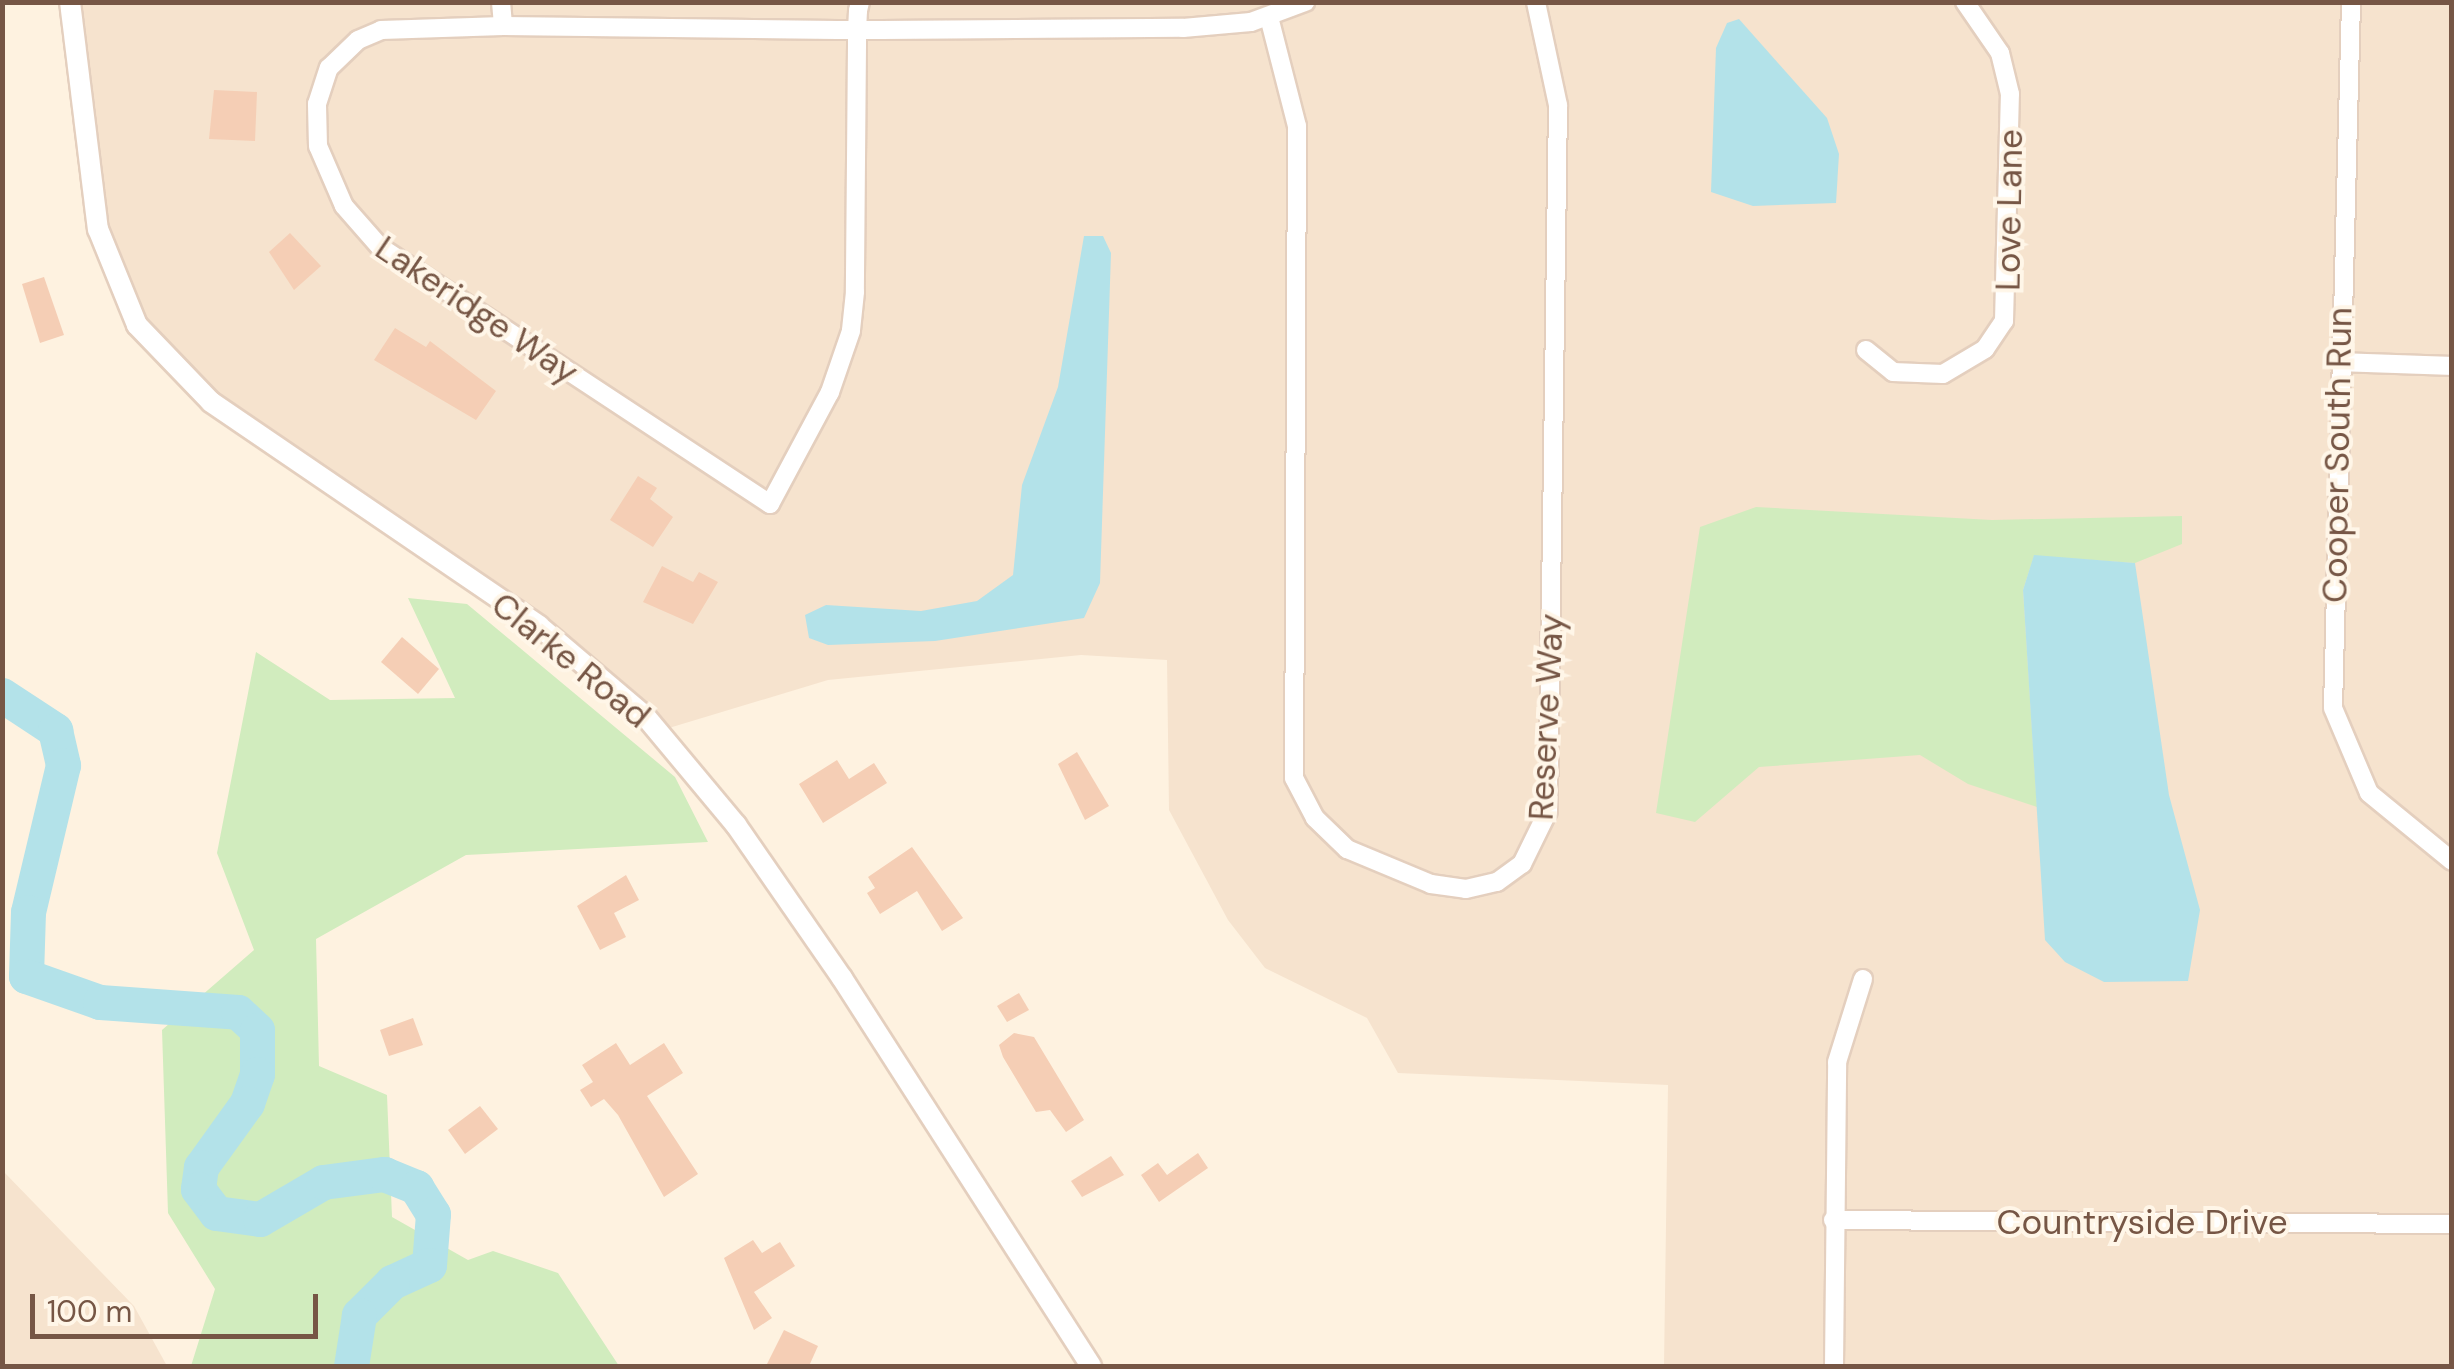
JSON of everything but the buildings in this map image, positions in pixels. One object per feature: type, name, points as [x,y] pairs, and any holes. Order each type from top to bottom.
[{"type":"street","name":"Clarke Road","points":[[70,2],[98,229],[137,325],[211,402],[539,626],[659,731],[842,978],[1091,1366]]},
{"type":"street","points":[[501,2],[503,26]]},
{"type":"street","name":"Lakeridge Way","points":[[857,30],[851,330],[830,392],[770,504],[395,258],[344,206],[316,130],[320,90],[337,57],[381,30],[503,26],[1183,28],[1269,17],[1305,2]]},
{"type":"street","name":"Reserve Way","points":[[1269,17],[1296,126],[1294,778],[1315,818],[1347,849],[1432,884],[1466,889],[1497,882],[1522,864],[1548,812],[1558,105],[1536,2]]},
{"type":"street","name":"Love Lane","points":[[1866,350],[1893,372],[1943,374],[1985,349],[2004,321],[2010,94],[2000,53],[1965,2]]},
{"type":"street","name":"Cooper South Run","points":[[2351,2],[2339,362],[2338,734],[2381,807],[2452,861]]},
{"type":"street","points":[[857,30],[858,3]]},
{"type":"street","points":[[2339,362],[2452,366]]},
{"type":"street","points":[[1834,1366],[1837,1062],[1863,979]]},
{"type":"street","name":"Countryside Drive","points":[[1833,1220],[2452,1224]]},
{"type":"shaded area","points":[[70,3],[2451,3],[2451,1366],[1664,1366],[1668,1085],[1398,1073],[1367,1018],[1265,968],[1228,920],[1169,810],[1167,660],[1081,655],[828,680],[659,731],[595,669],[193,388],[109,270]]},
{"type":"shaded area","points":[[3,1171],[134,1306],[167,1366],[3,1366]]},
{"type":"green space","points":[[1756,507],[1992,520],[2182,516],[2182,544],[2135,563],[2034,556],[2023,590],[2037,807],[1968,784],[1920,755],[1759,767],[1695,822],[1656,813],[1700,527]]},
{"type":"green space","points":[[408,598],[467,604],[675,777],[708,842],[466,855],[316,939],[319,1066],[387,1095],[392,1217],[468,1260],[493,1251],[558,1273],[619,1366],[191,1366],[215,1289],[168,1213],[162,1030],[254,950],[217,853],[256,652],[330,700],[455,698]]},
{"type":"water","points":[[1739,19],[1827,118],[1839,154],[1836,203],[1753,206],[1711,192],[1716,48],[1727,23]]},
{"type":"water","points":[[1084,236],[1103,236],[1111,253],[1100,583],[1084,618],[935,641],[828,645],[809,638],[805,615],[826,605],[921,611],[977,601],[1013,575],[1022,485],[1058,387]]},
{"type":"water","points":[[2034,555],[2135,563],[2169,795],[2200,910],[2188,981],[2104,982],[2065,962],[2045,940],[2023,590]]},
{"type":"waterway","points":[[2,695],[55,730],[63,765],[28,912],[26,976],[100,1002],[238,1012],[257,1030],[257,1074],[247,1103],[201,1167],[198,1189],[216,1213],[260,1219],[323,1182],[384,1174],[416,1187],[433,1214],[429,1265],[392,1282],[359,1315],[351,1366]]}]
